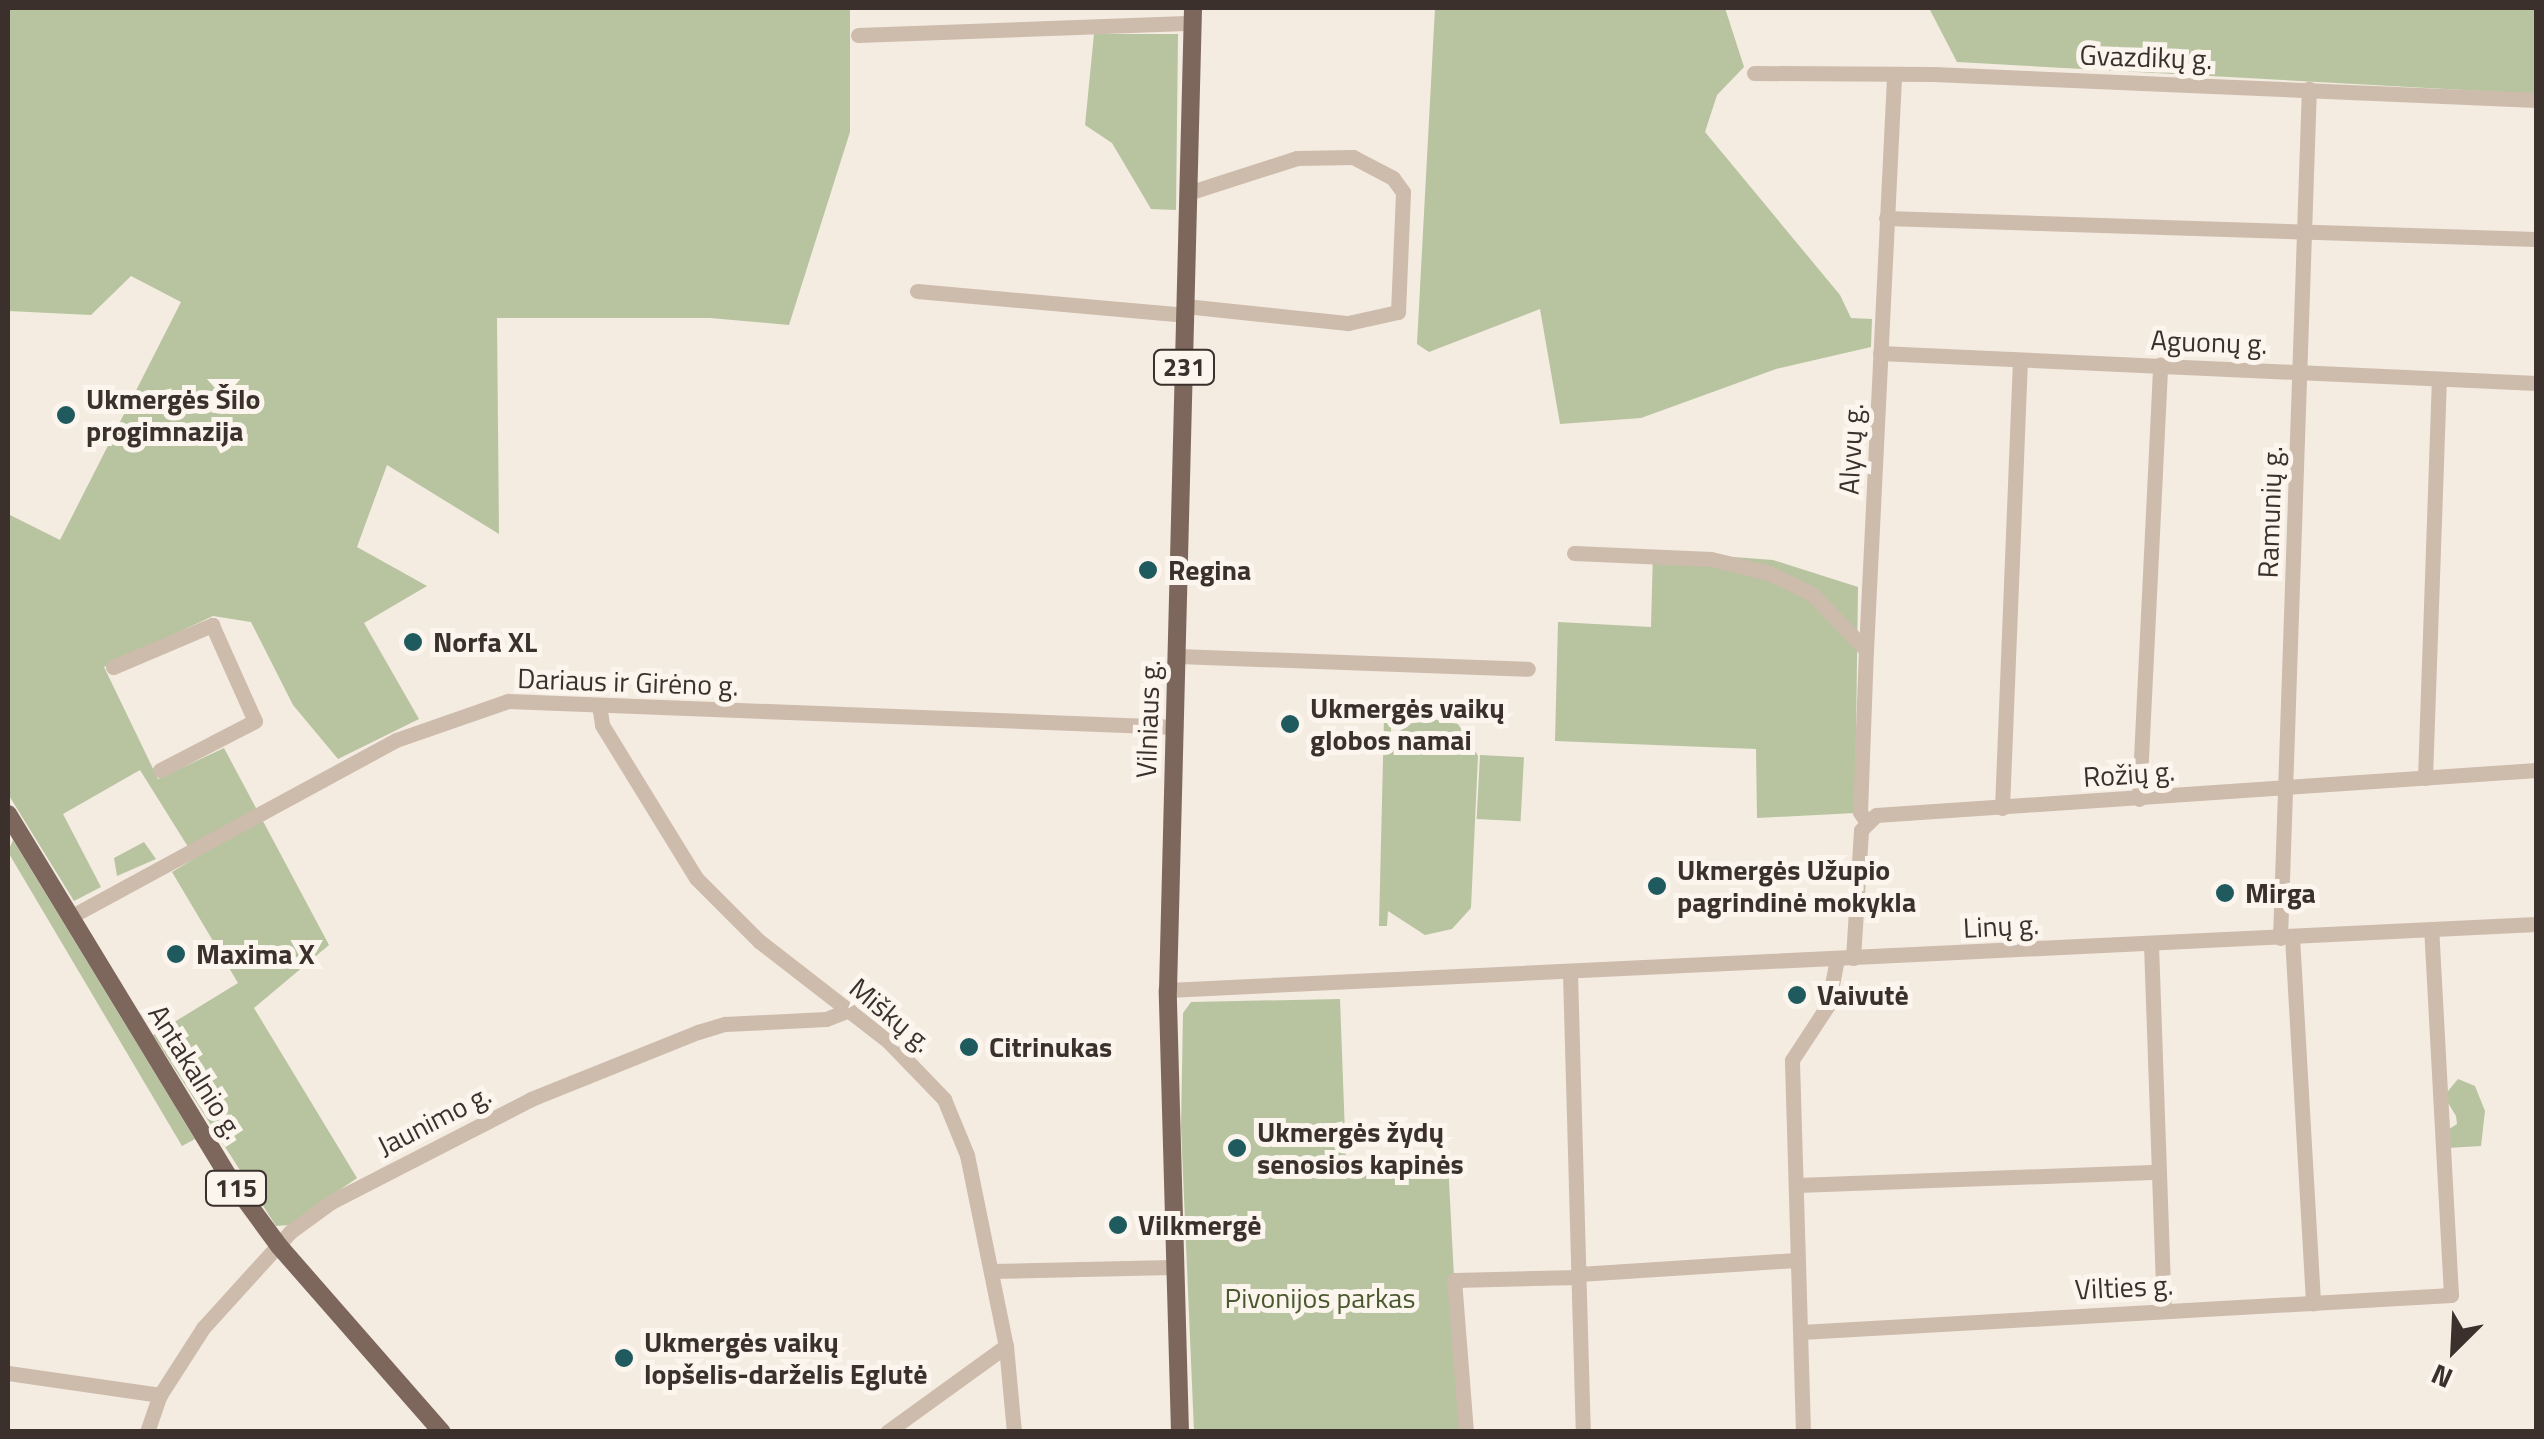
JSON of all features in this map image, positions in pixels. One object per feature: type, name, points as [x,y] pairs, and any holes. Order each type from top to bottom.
[{"type":"main road","name":"Vilniaus g.","points":[[1180,1432],[1172,1266],[1168,990],[1193,15]]},
{"type":"main road","name":"Antakalnio g.","points":[[8,814],[226,1174],[279,1246],[442,1432]]},
{"type":"street","points":[[858,35],[1193,15]]},
{"type":"street","name":"Gvazdikų g.","points":[[1754,73],[1894,78],[1933,74],[2536,100]]},
{"type":"street","name":"Alyvų g.","points":[[1866,821],[1860,812],[1866,650],[1894,78]]},
{"type":"street","name":"Ramunių g.","points":[[2309,88],[2308,232],[2283,788],[2286,937],[2312,1303]]},
{"type":"street","points":[[917,292],[1348,323],[1398,312],[1403,192],[1392,178],[1353,157],[1296,158],[1188,192]]},
{"type":"street","points":[[1886,218],[2536,239]]},
{"type":"street","name":"Aguonų g.","points":[[1880,353],[2536,382]]},
{"type":"street","points":[[2002,808],[2020,362]]},
{"type":"street","points":[[2139,799],[2160,365]]},
{"type":"street","points":[[2426,778],[2439,378]]},
{"type":"street","points":[[1574,553],[1711,560],[1769,572],[1812,594],[1866,650]]},
{"type":"street","points":[[113,668],[212,625],[255,721],[160,770]]},
{"type":"street","points":[[1178,656],[1528,669]]},
{"type":"street","name":"Dariaus ir Girėno g.","points":[[70,916],[429,724],[524,698],[599,705],[1175,727]]},
{"type":"street","name":"Miškų g.","points":[[599,705],[602,725],[696,878],[737,922],[909,1060],[949,1109],[967,1155],[992,1271],[1006,1346],[1014,1432]]},
{"type":"street","name":"Rožių g.","points":[[1866,821],[2536,770]]},
{"type":"street","points":[[1803,1432],[1792,1060],[1828,1005],[1845,959],[1866,821]]},
{"type":"street","name":"Linų g.","points":[[1168,990],[2536,924]]},
{"type":"street","name":"Vilties g.","points":[[1801,1332],[2451,1295],[2431,930]]},
{"type":"street","points":[[2151,944],[2164,1310]]},
{"type":"street","points":[[1570,973],[1583,1432]]},
{"type":"street","name":"Jaunimo g.","points":[[147,1432],[160,1395],[203,1328],[279,1246],[332,1202],[531,1099],[725,1024],[826,1018],[848,1010]]},
{"type":"street","points":[[1796,1186],[2158,1172]]},
{"type":"street","points":[[1466,1432],[1454,1280],[1797,1260]]},
{"type":"street","points":[[992,1271],[1172,1266]]},
{"type":"street","points":[[886,1432],[1006,1346]]},
{"type":"street","points":[[8,1373],[160,1395]]},
{"type":"green space","points":[[8,8],[850,8],[850,132],[789,325],[710,318],[497,318],[499,534],[387,465],[357,547],[427,586],[364,623],[419,719],[338,759],[293,705],[251,622],[213,616],[104,667],[158,779],[224,748],[329,945],[254,1008],[357,1178],[289,1225],[276,1226],[153,1035],[238,983],[172,872],[195,858],[140,770],[63,814],[101,887],[74,901],[8,794],[8,514],[60,540],[181,302],[131,276],[91,315],[8,311]]},
{"type":"green space","points":[[1435,8],[1725,8],[1744,67],[1717,95],[1705,132],[1840,295],[1851,318],[1872,319],[1871,347],[1776,369],[1641,418],[1560,424],[1540,309],[1429,352],[1417,344]]},
{"type":"green space","points":[[1929,8],[2536,8],[2536,94],[1957,62]]},
{"type":"green space","points":[[1094,34],[1178,34],[1176,210],[1151,209],[1112,143],[1085,125]]},
{"type":"green space","points":[[1653,551],[1773,560],[1858,587],[1855,813],[1757,818],[1756,749],[1555,741],[1558,622],[1651,627]]},
{"type":"green space","points":[[1421,717],[1458,724],[1478,756],[1471,908],[1452,929],[1425,935],[1388,911],[1387,926],[1379,926],[1384,718],[1391,718],[1391,737]]},
{"type":"green space","points":[[1480,755],[1524,757],[1521,821],[1477,819]]},
{"type":"green space","points":[[13,840],[195,1139],[182,1146],[8,852]]},
{"type":"green space","points":[[144,842],[156,859],[117,876],[114,858]]},
{"type":"green space","name":"Pivonijos parkas","points":[[1340,999],[1346,1161],[1448,1162],[1462,1431],[1194,1431],[1181,1128],[1183,1013],[1191,1002]]},
{"type":"green space","points":[[2458,1079],[2475,1086],[2485,1111],[2481,1146],[2447,1148],[2446,1131],[2457,1124],[2444,1096]]},
{"type":"place","name":"Ukmergės Šilo progimnazija","points":[[66,415]]},
{"type":"place","name":"Regina","points":[[1148,570]]},
{"type":"place","name":"Norfa XL","points":[[413,642]]},
{"type":"place","name":"Ukmergės vaikų globos namai","points":[[1290,724]]},
{"type":"place","name":"Ukmergės Užupio pagrindinė mokykla","points":[[1657,886]]},
{"type":"place","name":"Mirga","points":[[2225,893]]},
{"type":"place","name":"Maxima X","points":[[176,954]]},
{"type":"place","name":"Vaivutė","points":[[1797,995]]},
{"type":"place","name":"Citrinukas","points":[[969,1047]]},
{"type":"place","name":"Ukmergės žydų senosios kapinės","points":[[1237,1148]]},
{"type":"place","name":"Vilkmergė","points":[[1118,1225]]},
{"type":"place","name":"Ukmergės vaikų lopšelis-darželis Eglutė","points":[[624,1358]]}]
